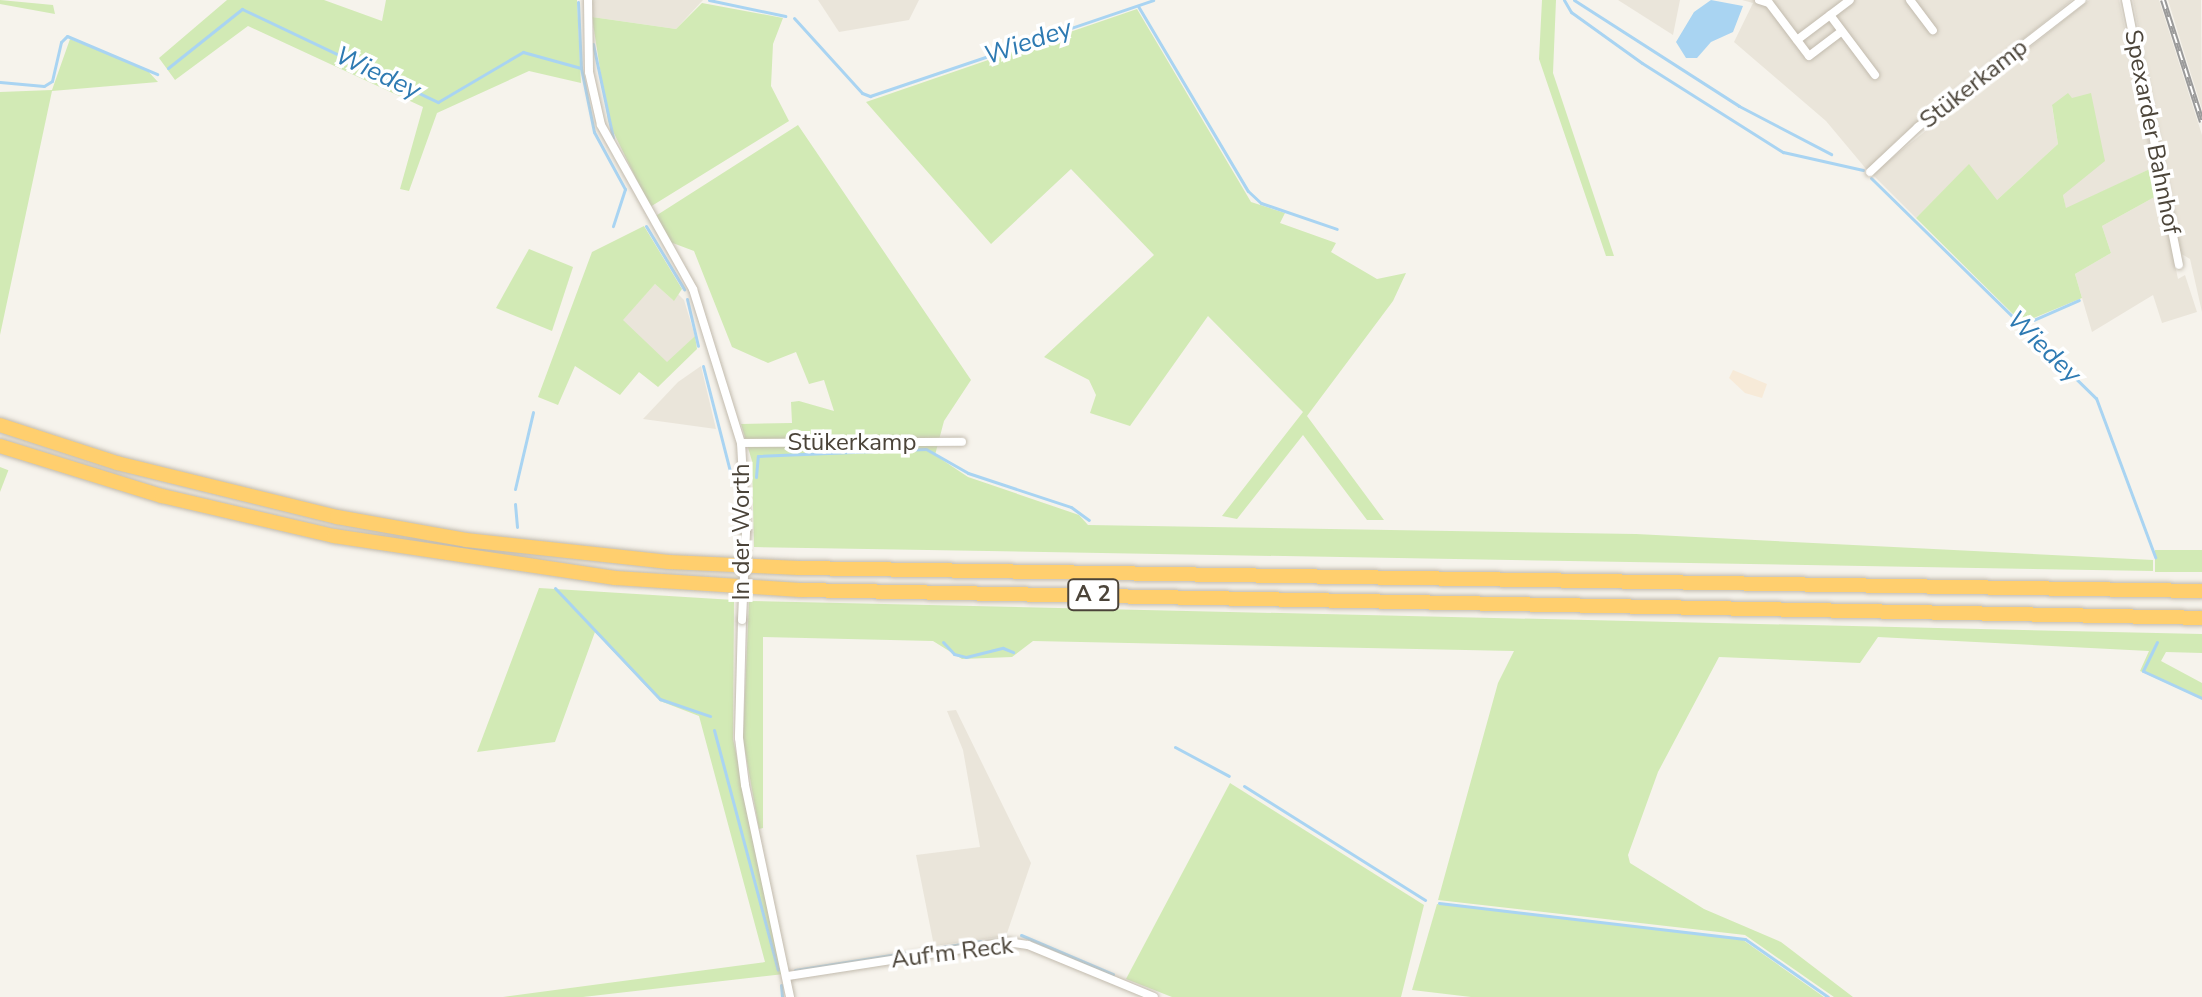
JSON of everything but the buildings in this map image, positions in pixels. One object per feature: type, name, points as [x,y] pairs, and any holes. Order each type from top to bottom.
[{"type":"highway","name":"A 2","points":[[0,425],[117,463],[337,517],[466,540],[669,562],[830,569],[2202,591]]},
{"type":"highway","name":"A 2","points":[[0,446],[162,496],[334,536],[615,578],[801,590],[2202,618]]},
{"type":"street","name":"In der Worth","points":[[588,0],[589,72],[601,125],[623,172],[693,289],[741,443],[746,531],[739,738],[745,785],[788,976],[790,997]]},
{"type":"street","points":[[1759,0],[1769,3],[1809,56],[1842,31]]},
{"type":"street","points":[[1797,40],[1850,0]]},
{"type":"street","points":[[1910,0],[1933,30]]},
{"type":"street","name":"Stükerkamp","points":[[1870,172],[1918,127],[2082,0]]},
{"type":"street","name":"Spexarder Bahnhof","points":[[2126,0],[2179,265]]},
{"type":"street","points":[[1830,15],[1875,75]]},
{"type":"street","name":"Stükerkamp","points":[[741,443],[962,442]]},
{"type":"street","name":"Auf'm Reck","points":[[788,976],[1007,942],[1028,945],[1154,997]]},
{"type":"shaded area","points":[[593,0],[703,0],[676,29],[592,17]]},
{"type":"shaded area","points":[[818,0],[919,0],[909,20],[839,32]]},
{"type":"shaded area","points":[[1618,0],[1680,0],[1673,35]]},
{"type":"shaded area","points":[[1742,0],[2072,0],[1899,138],[1867,170],[1826,121],[1734,42],[1753,3]]},
{"type":"shaded area","points":[[2089,0],[2119,0],[2154,167],[2066,209],[2063,195],[2090,94],[2052,106],[2058,144],[1996,201],[1969,165],[1916,218],[1872,174]]},
{"type":"shaded area","points":[[2133,0],[2159,0],[2202,135],[2202,312],[2190,259],[2180,253]]},
{"type":"shaded area","points":[[2168,0],[2201,0],[2202,109],[2184,52]]},
{"type":"shaded area","points":[[2160,194],[2178,279],[2185,275],[2197,312],[2162,323],[2153,295],[2092,332],[2075,274],[2111,253],[2102,226]]},
{"type":"shaded area","points":[[655,284],[673,300],[678,294],[684,300],[695,336],[667,363],[622,320]]},
{"type":"shaded area","points":[[701,366],[716,429],[643,419],[678,382]]},
{"type":"shaded area","points":[[1733,370],[1767,384],[1762,398],[1745,393],[1729,378]]},
{"type":"shaded area","points":[[956,710],[1031,863],[1006,936],[934,946],[916,855],[980,847],[963,750],[947,711]]},
{"type":"green space","points":[[0,0],[53,5],[55,14],[0,4]]},
{"type":"green space","points":[[227,0],[324,0],[382,21],[386,0],[577,0],[581,83],[529,71],[437,113],[409,191],[400,189],[423,107],[248,26],[175,80],[159,58]]},
{"type":"green space","points":[[1542,0],[1556,0],[1553,73],[1614,256],[1606,256],[1539,59]]},
{"type":"green space","points":[[702,3],[783,18],[773,44],[771,86],[789,121],[650,207],[608,121],[592,17],[676,29]]},
{"type":"green space","points":[[1137,9],[1251,202],[1285,213],[1280,223],[1336,243],[1331,252],[1377,279],[1406,273],[1393,301],[1307,416],[1384,520],[1367,520],[1303,435],[1237,519],[1222,516],[1303,412],[1208,316],[1130,426],[1090,413],[1096,395],[1089,380],[1044,357],[1154,255],[1071,169],[991,244],[866,102]]},
{"type":"green space","points":[[70,39],[146,69],[158,82],[52,91],[0,335],[0,92],[52,90]]},
{"type":"green space","points":[[2068,93],[2072,98],[2091,93],[2105,161],[2063,195],[2066,208],[2154,167],[2160,194],[2102,226],[2111,253],[2075,274],[2082,298],[2022,323],[1916,218],[1969,164],[1997,200],[2058,144],[2052,105]]},
{"type":"green space","points":[[798,125],[971,380],[944,421],[935,455],[968,477],[1079,515],[1088,525],[1636,534],[2153,560],[2153,571],[754,547],[752,461],[741,424],[792,423],[791,402],[799,401],[834,411],[824,380],[809,384],[796,352],[768,363],[732,347],[694,251],[670,242],[654,217]]},
{"type":"green space","points":[[644,226],[682,289],[674,301],[655,284],[623,320],[667,362],[695,336],[697,349],[658,387],[639,372],[620,395],[575,366],[558,405],[538,397],[592,252]]},
{"type":"green space","points":[[529,249],[573,267],[552,331],[496,308]]},
{"type":"green space","points":[[0,467],[8,470],[0,492]]},
{"type":"green space","points":[[2155,550],[2202,550],[2202,572],[2155,572]]},
{"type":"green space","points":[[539,588],[734,600],[733,739],[784,974],[583,997],[503,997],[765,962],[699,716],[660,701],[595,632],[555,742],[477,752]]},
{"type":"green space","points":[[749,601],[2202,634],[2202,653],[2166,652],[2161,661],[2202,683],[2202,699],[2140,671],[2149,651],[1878,637],[1860,663],[1719,657],[1658,772],[1628,855],[1630,863],[1704,909],[1781,942],[1853,997],[1834,997],[1745,935],[1438,900],[1498,683],[1514,651],[1033,641],[1012,657],[962,659],[933,641],[763,637],[763,828],[759,829],[743,739]]},
{"type":"green space","points":[[1230,783],[1424,905],[1401,997],[1172,997],[1126,979]]},
{"type":"green space","points":[[1437,904],[1743,940],[1824,997],[1471,997],[1412,990]]},
{"type":"water","points":[[1711,0],[1743,6],[1733,32],[1711,42],[1697,58],[1686,58],[1676,42],[1694,12]]},
{"type":"waterway","name":"Wiedey","points":[[709,0],[785,16]]},
{"type":"waterway","name":"Wiedey","points":[[794,18],[862,93],[870,96],[1153,0]]},
{"type":"waterway","name":"Wiedey","points":[[1564,0],[1571,12],[1642,63],[1783,152],[1863,170]]},
{"type":"waterway","points":[[1574,0],[1739,106],[1831,154]]},
{"type":"waterway","points":[[578,2],[581,68],[594,132],[625,189],[613,226]]},
{"type":"waterway","points":[[1138,6],[1248,191],[1261,203],[1337,229]]},
{"type":"waterway","name":"Wiedey","points":[[168,68],[242,9],[438,102],[523,52],[581,68]]},
{"type":"waterway","name":"Wiedey","points":[[0,82],[44,86],[52,81],[61,42],[67,36],[157,74]]},
{"type":"waterway","points":[[593,44],[613,138]]},
{"type":"waterway","name":"Wiedey","points":[[1871,178],[2096,398],[2155,557]]},
{"type":"waterway","points":[[646,226],[684,289]]},
{"type":"waterway","points":[[687,299],[698,346]]},
{"type":"waterway","points":[[2022,325],[2079,300]]},
{"type":"waterway","points":[[703,366],[732,479]]},
{"type":"waterway","points":[[515,489],[533,412]]},
{"type":"waterway","points":[[756,477],[758,456],[926,449],[968,473],[1071,507],[1089,520]]},
{"type":"waterway","points":[[515,504],[517,527]]},
{"type":"waterway","points":[[555,588],[660,699],[710,716]]},
{"type":"waterway","points":[[943,642],[954,654],[966,657],[1003,648],[1013,652]]},
{"type":"waterway","name":"Wiedey","points":[[2157,642],[2143,671],[2202,698]]},
{"type":"waterway","points":[[714,730],[778,970]]},
{"type":"waterway","points":[[1175,747],[1229,776]]},
{"type":"waterway","points":[[1244,786],[1425,900]]},
{"type":"waterway","points":[[1439,903],[1745,939],[1828,997]]},
{"type":"waterway","points":[[1021,935],[1113,974]]},
{"type":"waterway","points":[[795,970],[981,941]]},
{"type":"waterway","points":[[781,985],[782,997]]},
{"type":"railway","points":[[2163,0],[2202,122]]}]
